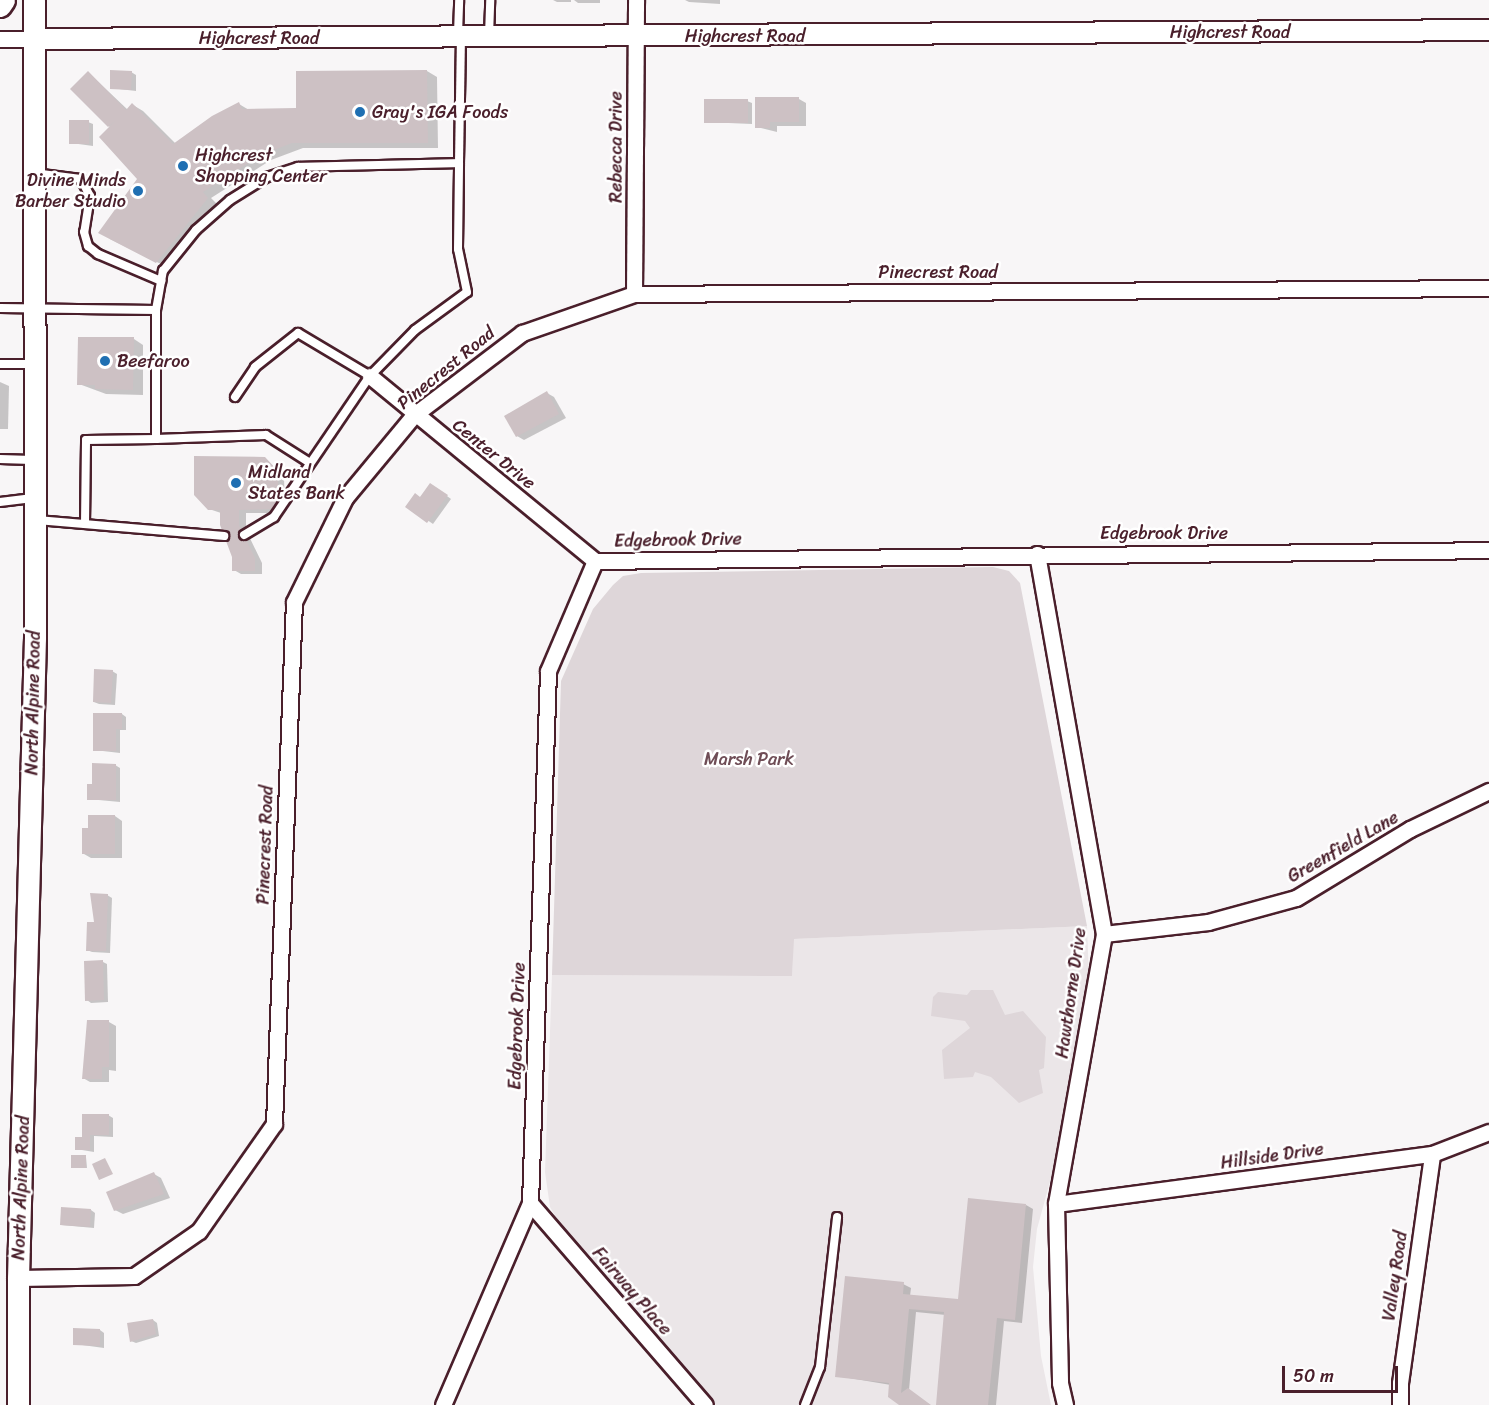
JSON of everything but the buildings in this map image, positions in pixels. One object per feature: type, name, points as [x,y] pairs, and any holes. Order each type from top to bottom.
[{"type":"main road","points":[[0,6],[4,0]]},
{"type":"main road","name":"North Alpine Road","points":[[18,1405],[18,1278],[34,661],[32,311],[34,0]]},
{"type":"street","name":"Rebecca Drive","points":[[634,294],[636,0]]},
{"type":"street","name":"Highcrest Road","points":[[0,39],[1489,30]]},
{"type":"street","name":"Pinecrest Road","points":[[18,1278],[134,1276],[199,1231],[274,1124],[294,602],[345,498],[414,415],[522,333],[634,294],[1489,288]]},
{"type":"street","name":"Center Drive","points":[[370,376],[414,415],[595,561]]},
{"type":"street","name":"Edgebrook Drive","points":[[443,1405],[530,1203],[548,671],[595,561],[1489,550]]},
{"type":"street","name":"Hawthorne Drive","points":[[1037,554],[1104,934],[1056,1204],[1060,1383],[1065,1405]]},
{"type":"street","name":"Greenfield Lane","points":[[1104,934],[1208,922],[1296,898],[1410,829],[1489,791]]},
{"type":"street","name":"Hillside Drive","points":[[1056,1204],[1432,1154],[1489,1132]]},
{"type":"street","name":"Valley Road","points":[[1400,1405],[1400,1383],[1432,1154]]},
{"type":"street","name":"Fairway Place","points":[[530,1203],[705,1405]]},
{"type":"lane","points":[[244,535],[274,517],[370,376],[415,330],[467,292],[458,249],[459,0]]},
{"type":"lane","points":[[489,37],[490,0]]},
{"type":"lane","points":[[156,439],[156,310],[161,281],[163,271],[196,230],[230,200],[267,177],[298,167],[459,163]]},
{"type":"lane","points":[[33,173],[81,178],[90,196],[84,232],[88,246],[98,254],[161,281]]},
{"type":"lane","points":[[0,308],[32,311],[156,310]]},
{"type":"lane","points":[[235,397],[255,367],[298,333],[370,376]]},
{"type":"lane","points":[[0,364],[32,364]]},
{"type":"lane","points":[[85,524],[86,440],[266,435],[310,463]]},
{"type":"lane","points":[[0,459],[32,460]]},
{"type":"lane","points":[[0,502],[33,498]]},
{"type":"lane","points":[[33,520],[224,536]]},
{"type":"lane","points":[[805,1405],[820,1366],[837,1217]]},
{"type":"shaded area","points":[[1087,926],[1089,979],[1060,1145],[1037,1229],[1033,1267],[1041,1356],[1051,1405],[716,1405],[561,1226],[550,1207],[545,1172],[552,975],[792,976],[793,939]]},
{"type":"green space","name":"Marsh Park","points":[[993,567],[1009,571],[1020,583],[1087,926],[794,939],[792,976],[552,975],[561,681],[593,609],[613,585],[623,576],[641,573]]},
{"type":"green space","points":[[971,990],[993,990],[1005,1015],[1023,1011],[1046,1037],[1044,1068],[1039,1070],[1043,1093],[1019,1103],[991,1077],[975,1072],[973,1077],[944,1079],[942,1050],[970,1028],[965,1021],[931,1016],[933,997],[938,992],[967,995]]},
{"type":"place","name":"Gray's IGA Foods","points":[[360,112]]},
{"type":"place","name":"Highcrest Shopping Center","points":[[183,166]]},
{"type":"place","name":"Divine Minds Barber Studio","points":[[138,191]]},
{"type":"place","name":"Beefaroo","points":[[105,361]]},
{"type":"place","name":"Midland States Bank","points":[[236,483]]}]
